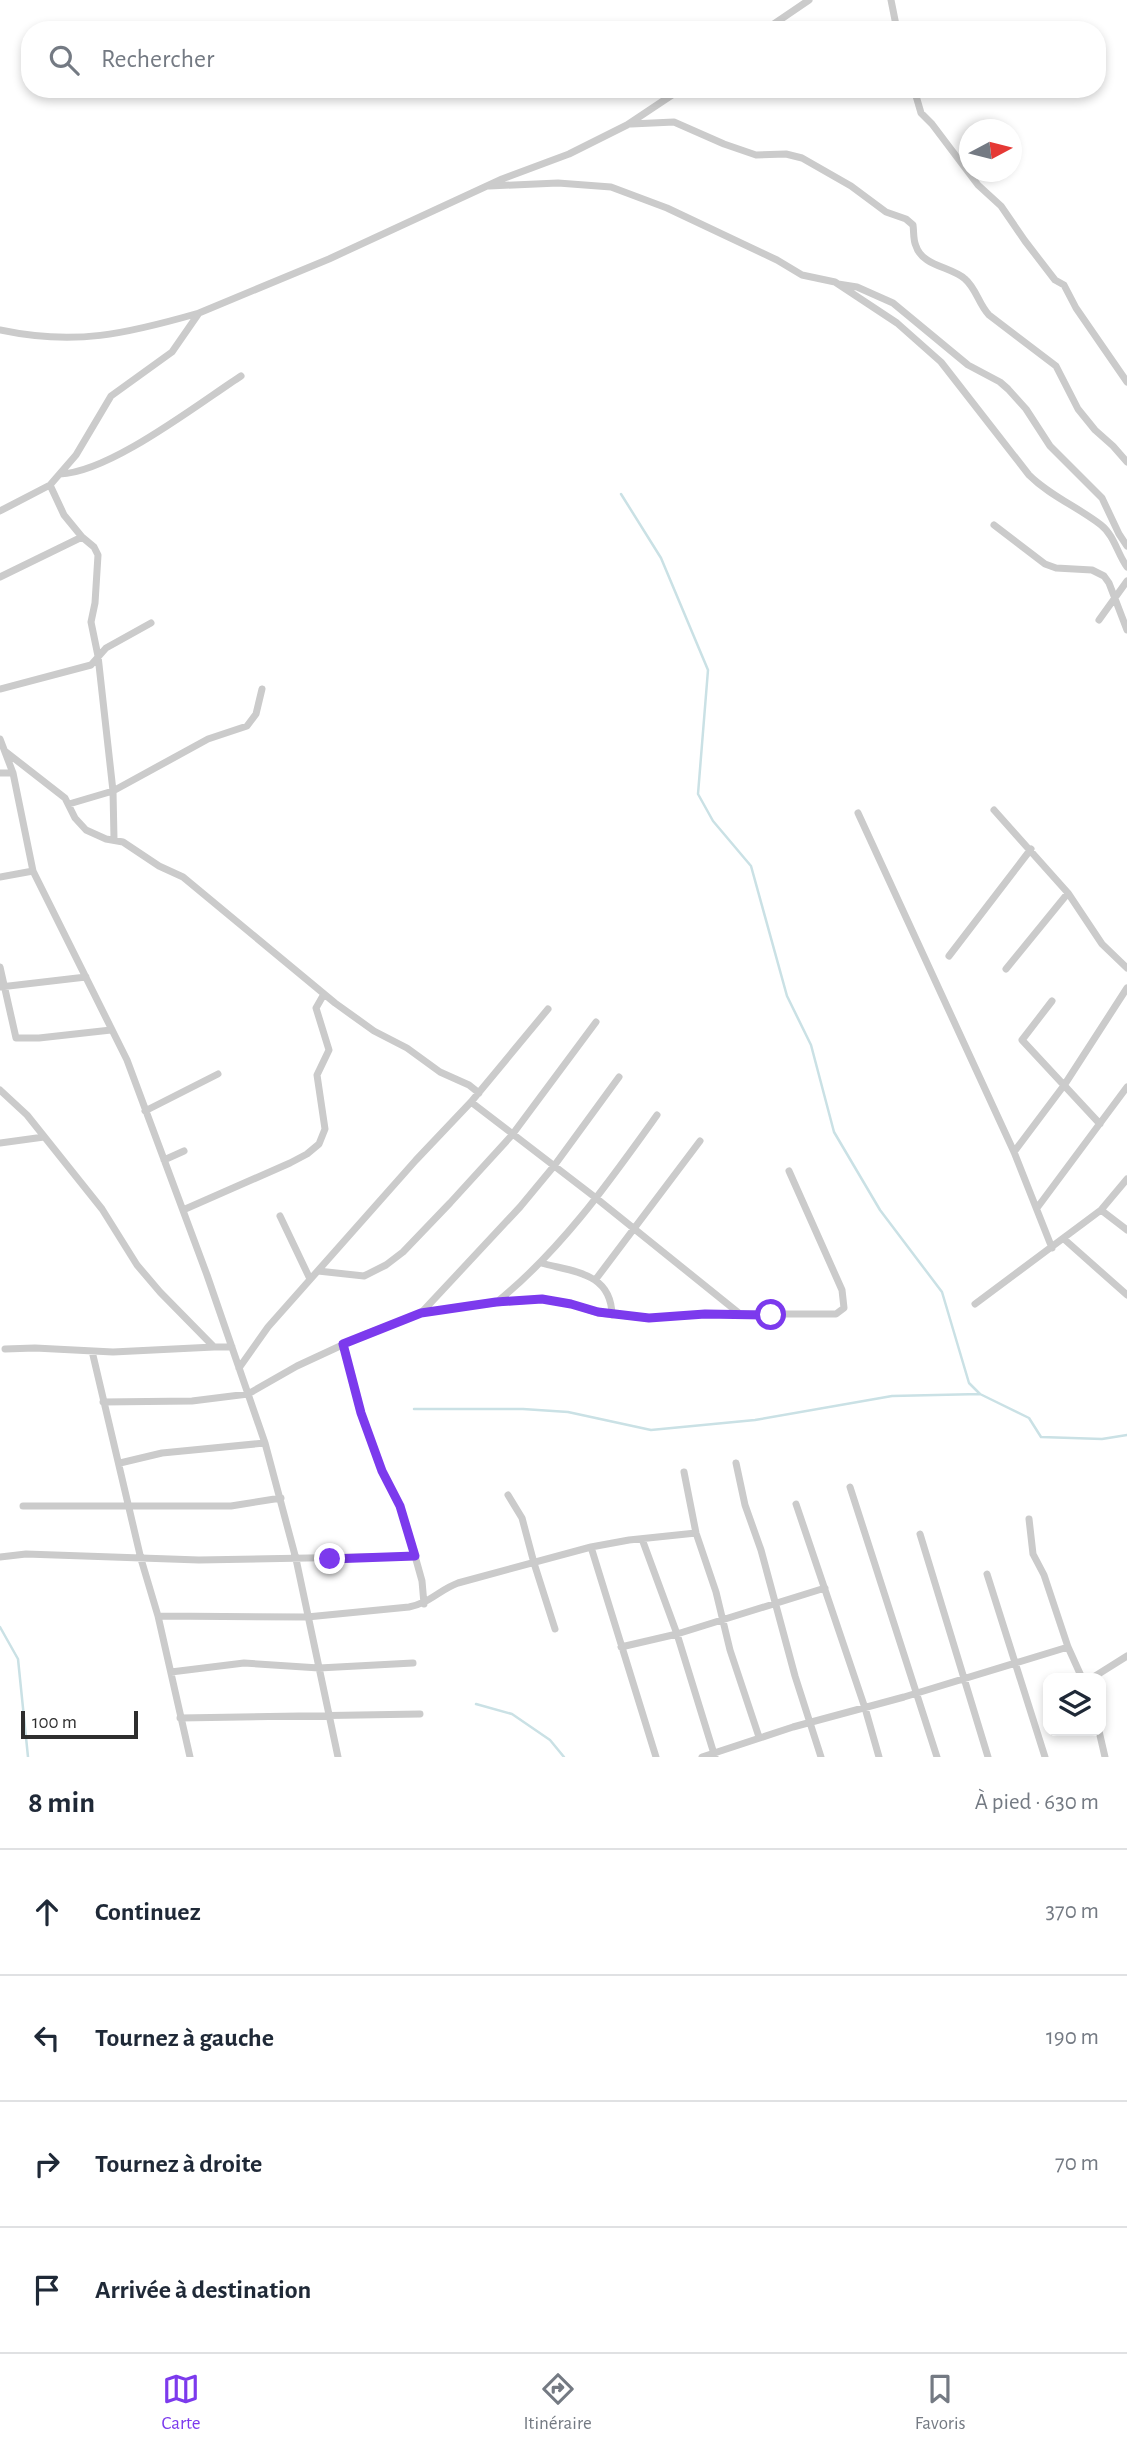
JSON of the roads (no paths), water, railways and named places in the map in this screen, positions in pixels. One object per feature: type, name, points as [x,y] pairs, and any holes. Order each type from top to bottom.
[{"type":"street","points":[[778,21],[809,0]]},
{"type":"street","points":[[891,0],[895,21]]},
{"type":"street","points":[[0,330],[50,337],[99,337],[199,313],[329,259],[485,186],[569,154],[627,125],[668,98]]},
{"type":"street","points":[[917,98],[924,117],[978,185],[1000,206],[1057,282],[1064,285],[1076,308],[1127,382]]},
{"type":"street","points":[[627,125],[674,122],[756,155],[795,155],[840,179],[886,212],[909,221],[913,225],[915,244],[919,252],[933,263],[963,277],[989,315],[1056,366],[1078,409],[1127,462]]},
{"type":"street","points":[[485,186],[558,183],[611,187],[667,208],[777,260],[802,275],[858,287],[893,303],[968,365],[1008,389],[1050,446],[1102,498],[1127,545]]},
{"type":"street","points":[[837,284],[897,323],[946,367],[1029,475],[1045,491],[1069,503],[1104,527],[1127,567]]},
{"type":"street","points":[[0,510],[50,485],[88,438],[111,396],[172,352],[199,313]]},
{"type":"street","points":[[60,474],[78,473],[123,453],[242,376]]},
{"type":"street","points":[[50,485],[64,515],[94,547],[98,555],[91,622],[99,656],[113,791],[114,839]]},
{"type":"street","points":[[994,525],[1045,564],[1056,568],[1082,568],[1098,572],[1107,579],[1127,630]]},
{"type":"street","points":[[0,577],[82,537]]},
{"type":"street","points":[[1099,620],[1127,581]]},
{"type":"street","points":[[0,689],[91,665],[106,648],[151,623]]},
{"type":"street","points":[[69,804],[113,791],[208,739],[247,726],[256,714],[262,689]]},
{"type":"street","points":[[0,740],[13,773],[33,870],[127,1060],[265,1443],[296,1559],[338,1757]]},
{"type":"street","points":[[3,749],[58,791],[86,830],[106,839],[123,842],[159,866],[183,877],[324,994],[374,1031],[407,1048],[440,1072],[479,1093]]},
{"type":"street","points":[[0,774],[13,773]]},
{"type":"street","points":[[993,810],[1031,849],[1068,893],[1094,934],[1127,968]]},
{"type":"street","points":[[858,813],[1014,1152],[1052,1248]]},
{"type":"street","points":[[948,956],[1031,849]]},
{"type":"street","points":[[0,877],[33,870]]},
{"type":"street","points":[[1006,969],[1068,893]]},
{"type":"street","points":[[0,967],[16,1038],[111,1030]]},
{"type":"street","points":[[3,987],[86,977]]},
{"type":"street","points":[[1014,1152],[1065,1084],[1127,988]]},
{"type":"street","points":[[183,1210],[290,1163],[319,1144],[325,1129],[317,1074],[328,1050],[316,1008],[324,994]]},
{"type":"street","points":[[1052,1001],[1022,1040],[1100,1124]]},
{"type":"street","points":[[239,1368],[256,1341],[407,1169],[479,1093],[548,1009]]},
{"type":"street","points":[[318,1271],[365,1276],[386,1265],[450,1203],[512,1135],[596,1022]]},
{"type":"street","points":[[145,1111],[218,1074]]},
{"type":"street","points":[[421,1313],[520,1207],[554,1166],[619,1077]]},
{"type":"street","points":[[1037,1208],[1127,1087]]},
{"type":"street","points":[[0,1090],[27,1115],[102,1209],[137,1265],[214,1347]]},
{"type":"street","points":[[471,1102],[741,1314]]},
{"type":"street","points":[[496,1302],[541,1264],[567,1237],[657,1115]]},
{"type":"street","points":[[0,1143],[44,1137]]},
{"type":"street","points":[[596,1279],[700,1141]]},
{"type":"street","points":[[164,1160],[184,1151]]},
{"type":"street","points":[[103,1402],[192,1401],[248,1394],[296,1366],[421,1313],[496,1302],[542,1299],[611,1315],[649,1318],[836,1314],[844,1308],[842,1290],[789,1171]]},
{"type":"street","points":[[975,1304],[1101,1210],[1127,1179]]},
{"type":"street","points":[[1101,1210],[1127,1230]]},
{"type":"street","points":[[280,1216],[310,1279]]},
{"type":"street","points":[[1064,1239],[1127,1295]]},
{"type":"street","points":[[541,1264],[596,1279],[609,1298],[611,1315]]},
{"type":"street","points":[[343,1344],[361,1413],[382,1471],[400,1506],[422,1581],[424,1604]]},
{"type":"street","points":[[5,1349],[113,1352],[232,1347]]},
{"type":"street","points":[[92,1351],[190,1757]]},
{"type":"street","points":[[120,1463],[163,1453],[265,1443]]},
{"type":"street","points":[[736,1463],[744,1505],[761,1550],[795,1676],[821,1757]]},
{"type":"street","points":[[684,1472],[696,1534],[759,1737]]},
{"type":"street","points":[[850,1487],[937,1757]]},
{"type":"street","points":[[508,1494],[522,1518],[555,1629]]},
{"type":"street","points":[[23,1506],[231,1506],[281,1498]]},
{"type":"street","points":[[796,1504],[865,1707],[878,1757]]},
{"type":"street","points":[[1030,1519],[1033,1554],[1044,1575],[1068,1647],[1080,1673]]},
{"type":"street","points":[[158,1616],[307,1617],[424,1604],[458,1583],[566,1552],[642,1539],[696,1534]]},
{"type":"street","points":[[920,1534],[988,1757]]},
{"type":"street","points":[[642,1539],[677,1634],[714,1755]]},
{"type":"street","points":[[592,1547],[656,1757]]},
{"type":"street","points":[[0,1557],[26,1554],[141,1559],[415,1556]]},
{"type":"street","points":[[987,1574],[1045,1757]]},
{"type":"street","points":[[621,1647],[677,1634],[825,1588]]},
{"type":"street","points":[[702,1757],[759,1737],[1068,1647]]},
{"type":"street","points":[[1100,1673],[1127,1657]]},
{"type":"street","points":[[170,1672],[244,1663],[319,1668],[413,1663]]},
{"type":"street","points":[[180,1718],[420,1714]]},
{"type":"street","points":[[1100,1736],[1105,1757]]},
{"type":"waterway","points":[[621,494],[661,558],[708,670],[698,794],[713,821],[751,866],[787,996],[811,1045],[834,1132],[880,1210],[942,1292],[969,1383],[980,1394],[1029,1418],[1041,1437],[1102,1439],[1127,1435]]},
{"type":"waterway","points":[[414,1409],[523,1409],[568,1412],[651,1430],[755,1420],[892,1396],[980,1394]]},
{"type":"waterway","points":[[0,1627],[18,1659],[28,1757]]},
{"type":"waterway","points":[[476,1704],[512,1714],[550,1740],[564,1757]]}]
